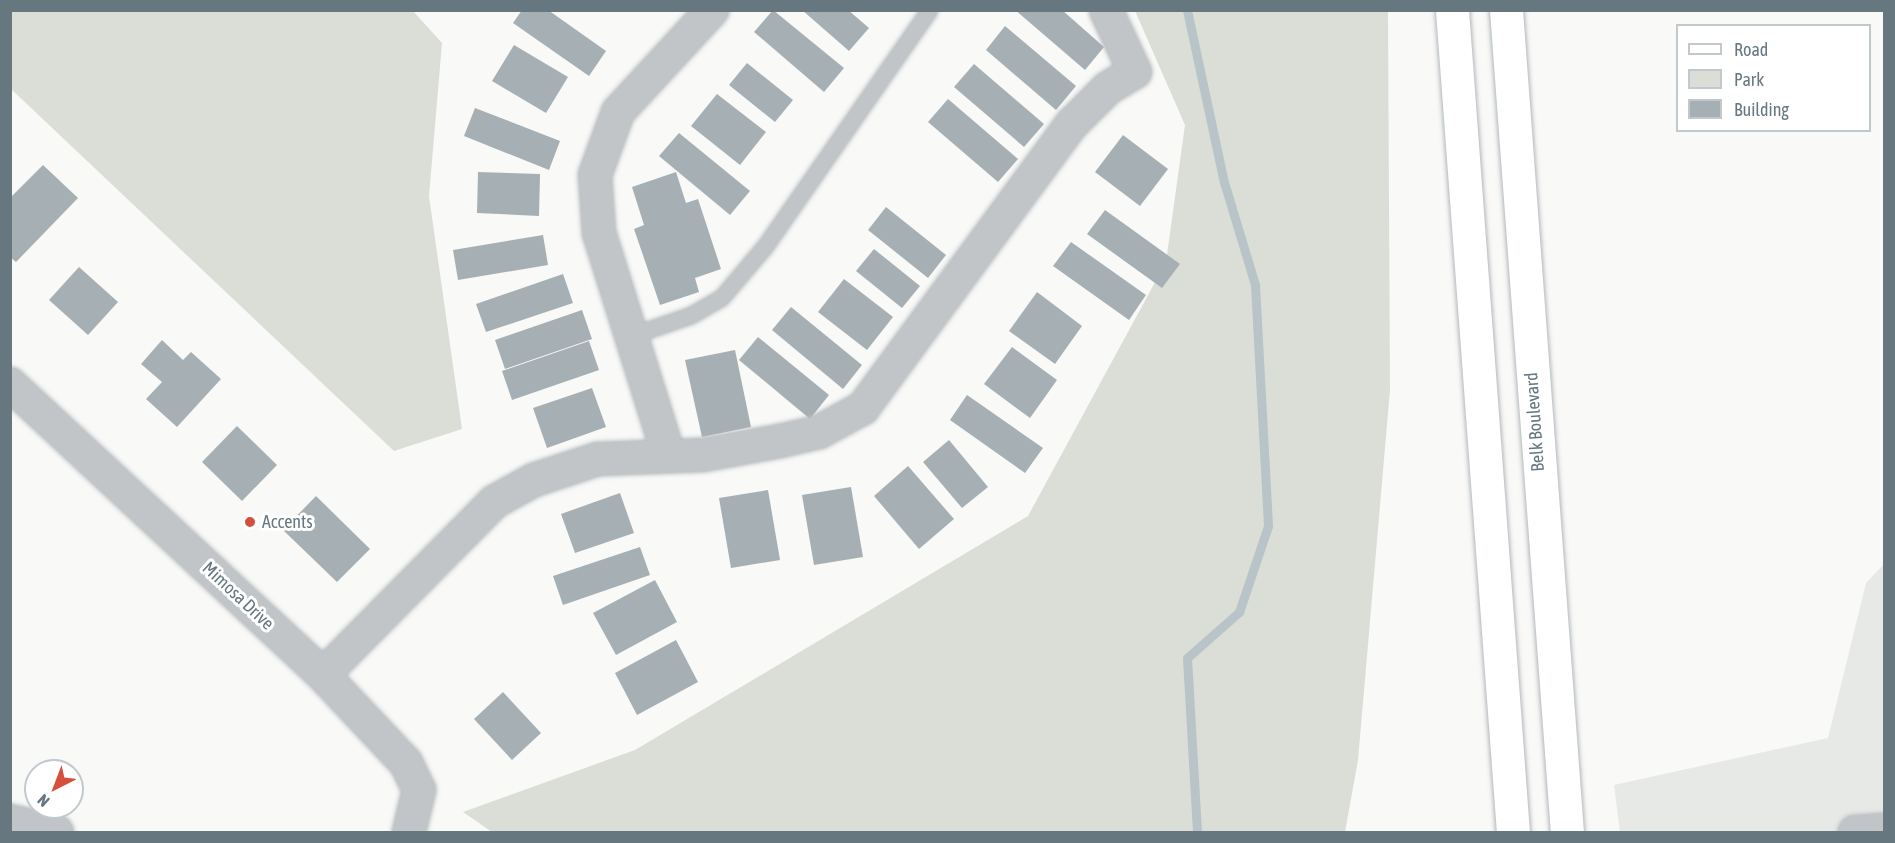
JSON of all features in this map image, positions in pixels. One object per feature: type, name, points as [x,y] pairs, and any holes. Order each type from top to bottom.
[{"type":"street","points":[[669,456],[599,233],[595,175],[618,112],[712,10]]},
{"type":"street","points":[[323,675],[494,502],[534,480],[598,459],[703,455],[819,432],[863,408],[1072,124],[1108,88],[1135,72],[1106,10]]},
{"type":"street","points":[[1452,10],[1513,832]]},
{"type":"street","name":"Belk Boulevard","points":[[1506,10],[1567,832]]},
{"type":"street","name":"Mimosa Drive","points":[[10,384],[323,675],[406,763],[419,790],[409,832]]},
{"type":"street","points":[[10,821],[57,832]]},
{"type":"street","points":[[1855,832],[1884,830]]},
{"type":"lane","points":[[633,336],[691,315],[721,298],[765,246],[929,10]]},
{"type":"shaded area","points":[[1884,564],[1884,832],[1620,832],[1614,785],[1828,738],[1866,583]]},
{"type":"green space","points":[[10,11],[413,11],[442,43],[429,196],[462,429],[394,451],[11,89]]},
{"type":"green space","points":[[1135,11],[1388,11],[1390,390],[1358,760],[1345,832],[492,832],[463,812],[635,750],[1028,516],[1166,262],[1185,125]]},
{"type":"building","points":[[522,10],[548,10],[606,51],[589,76],[513,23]]},
{"type":"building","points":[[773,10],[844,68],[824,92],[754,32]]},
{"type":"building","points":[[802,10],[848,10],[869,28],[849,51]]},
{"type":"building","points":[[1015,10],[1062,10],[1104,47],[1085,70]]},
{"type":"building","points":[[1005,26],[1076,86],[1056,110],[986,50]]},
{"type":"building","points":[[514,45],[568,77],[546,113],[492,81]]},
{"type":"building","points":[[747,63],[793,100],[775,122],[729,85]]},
{"type":"building","points":[[974,64],[1044,124],[1024,147],[954,87]]},
{"type":"building","points":[[717,94],[766,132],[740,165],[691,126]]},
{"type":"building","points":[[948,99],[1018,159],[998,182],[928,122]]},
{"type":"building","points":[[475,108],[560,141],[549,170],[464,136]]},
{"type":"building","points":[[679,133],[750,191],[730,215],[659,156]]},
{"type":"building","points":[[1123,135],[1168,169],[1140,206],[1095,172]]},
{"type":"building","points":[[43,165],[78,198],[16,262],[10,257],[10,198]]},
{"type":"building","points":[[478,172],[540,174],[539,216],[477,213]]},
{"type":"building","points":[[676,172],[686,203],[698,199],[721,269],[695,278],[699,292],[660,305],[634,229],[644,225],[632,187]]},
{"type":"building","points":[[886,207],[946,255],[928,278],[868,230]]},
{"type":"building","points":[[1105,210],[1180,264],[1162,288],[1087,234]]},
{"type":"building","points":[[543,235],[548,265],[458,280],[453,250]]},
{"type":"building","points":[[1071,242],[1146,295],[1129,320],[1053,266]]},
{"type":"building","points":[[874,249],[920,286],[902,308],[856,271]]},
{"type":"building","points":[[79,267],[118,302],[88,335],[49,300]]},
{"type":"building","points":[[563,274],[573,303],[486,332],[476,304]]},
{"type":"building","points":[[844,279],[893,317],[867,350],[818,312]]},
{"type":"building","points":[[1037,292],[1082,326],[1055,364],[1009,331]]},
{"type":"building","points":[[791,307],[862,365],[843,389],[772,330]]},
{"type":"building","points":[[582,310],[592,339],[505,369],[495,340]]},
{"type":"building","points":[[758,337],[829,395],[810,419],[739,360]]},
{"type":"building","points":[[162,340],[183,360],[191,352],[221,379],[177,427],[146,399],[162,382],[141,364]]},
{"type":"building","points":[[589,341],[599,370],[512,400],[502,371]]},
{"type":"building","points":[[1012,347],[1057,380],[1030,418],[984,384]]},
{"type":"building","points":[[735,350],[751,427],[702,437],[685,360]]},
{"type":"building","points":[[592,388],[606,427],[547,448],[533,408]]},
{"type":"building","points":[[967,395],[1043,448],[1025,473],[950,420]]},
{"type":"building","points":[[237,426],[277,465],[242,501],[202,462]]},
{"type":"building","points":[[949,440],[988,487],[962,508],[923,462]]},
{"type":"building","points":[[908,466],[954,519],[919,549],[874,496]]},
{"type":"building","points":[[851,487],[863,557],[814,565],[802,495]]},
{"type":"building","points":[[768,490],[780,560],[731,568],[719,498]]},
{"type":"building","points":[[620,493],[634,533],[575,553],[561,514]]},
{"type":"building","points":[[316,496],[370,549],[337,582],[283,530]]},
{"type":"building","points":[[640,547],[650,575],[563,605],[553,576]]},
{"type":"building","points":[[655,580],[677,622],[616,655],[593,613]]},
{"type":"building","points":[[676,640],[698,682],[637,715],[615,673]]},
{"type":"building","points":[[503,692],[541,733],[512,760],[474,719]]},
{"type":"waterway","points":[[1187,10],[1224,182],[1255,285],[1268,526],[1239,612],[1187,658],[1197,832]]},
{"type":"place","name":"Accents","points":[[250,522]]}]
